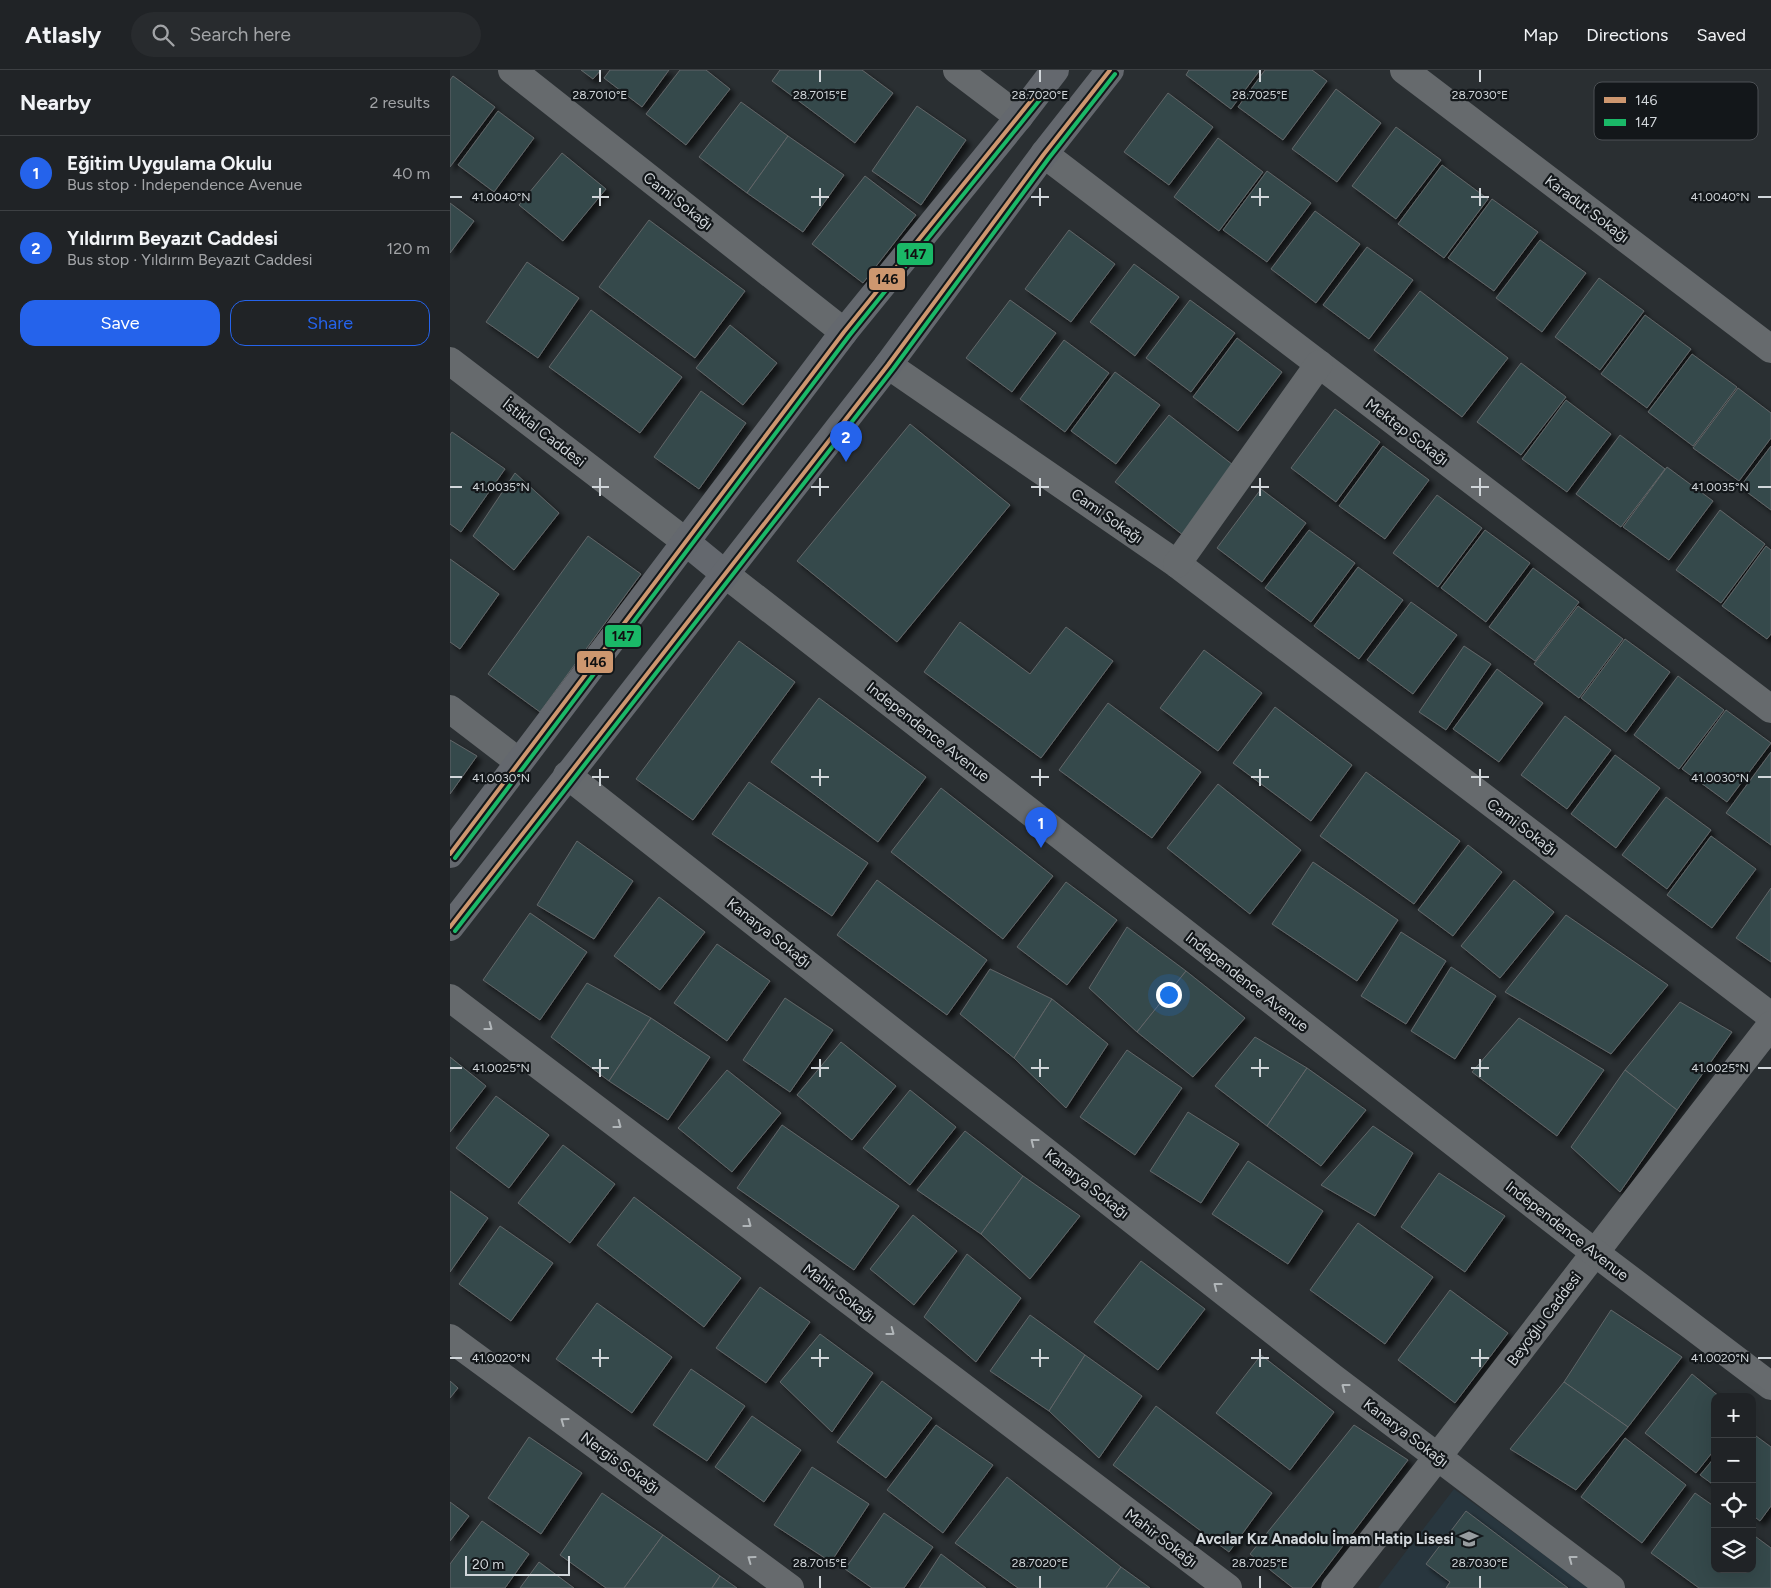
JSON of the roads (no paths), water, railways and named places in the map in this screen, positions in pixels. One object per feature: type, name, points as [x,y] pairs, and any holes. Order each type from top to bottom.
[{"type":"main road","points":[[450,854],[844,332],[1019,117],[1054,70]]},
{"type":"main road","points":[[450,927],[567,774],[888,365],[1044,154],[1110,70]]},
{"type":"main road","points":[[686,542],[725,574]]},
{"type":"street","name":"Cami Sokağı","points":[[512,70],[844,332]]},
{"type":"street","points":[[957,70],[1019,117]]},
{"type":"street","name":"Karadut Sokağı","points":[[1404,70],[1771,349]]},
{"type":"street","name":"Mektep Sokağı","points":[[1044,154],[1771,709]]},
{"type":"street","name":"İstiklal Caddesi","points":[[450,361],[686,542]]},
{"type":"street","points":[[1177,564],[1319,364]]},
{"type":"street","name":"Cami Sokağı","points":[[888,365],[1177,564],[1771,1016]]},
{"type":"street","name":"Independence Avenue","points":[[725,574],[1594,1252],[1771,1386]]},
{"type":"street","points":[[450,709],[519,762]]},
{"type":"street","name":"Kanarya Sokağı","points":[[567,774],[1317,1365],[1611,1588]]},
{"type":"street","name":"Mahir Sokağı","points":[[450,998],[1228,1588]]},
{"type":"street","name":"Beyoğlu Caddesi","points":[[1335,1588],[1771,1025]]},
{"type":"street","name":"Nergis Sokağı","points":[[450,1338],[790,1588]]},
{"type":"place","name":"Yıldırım Beyazıt Caddesi","points":[[846,462]]},
{"type":"place","name":"Eğitim Uygulama Okulu","points":[[1041,848]]},
{"type":"place","name":"Avcılar Kız Anadolu İmam Hatip Lisesi","points":[[1469,1539]]}]
